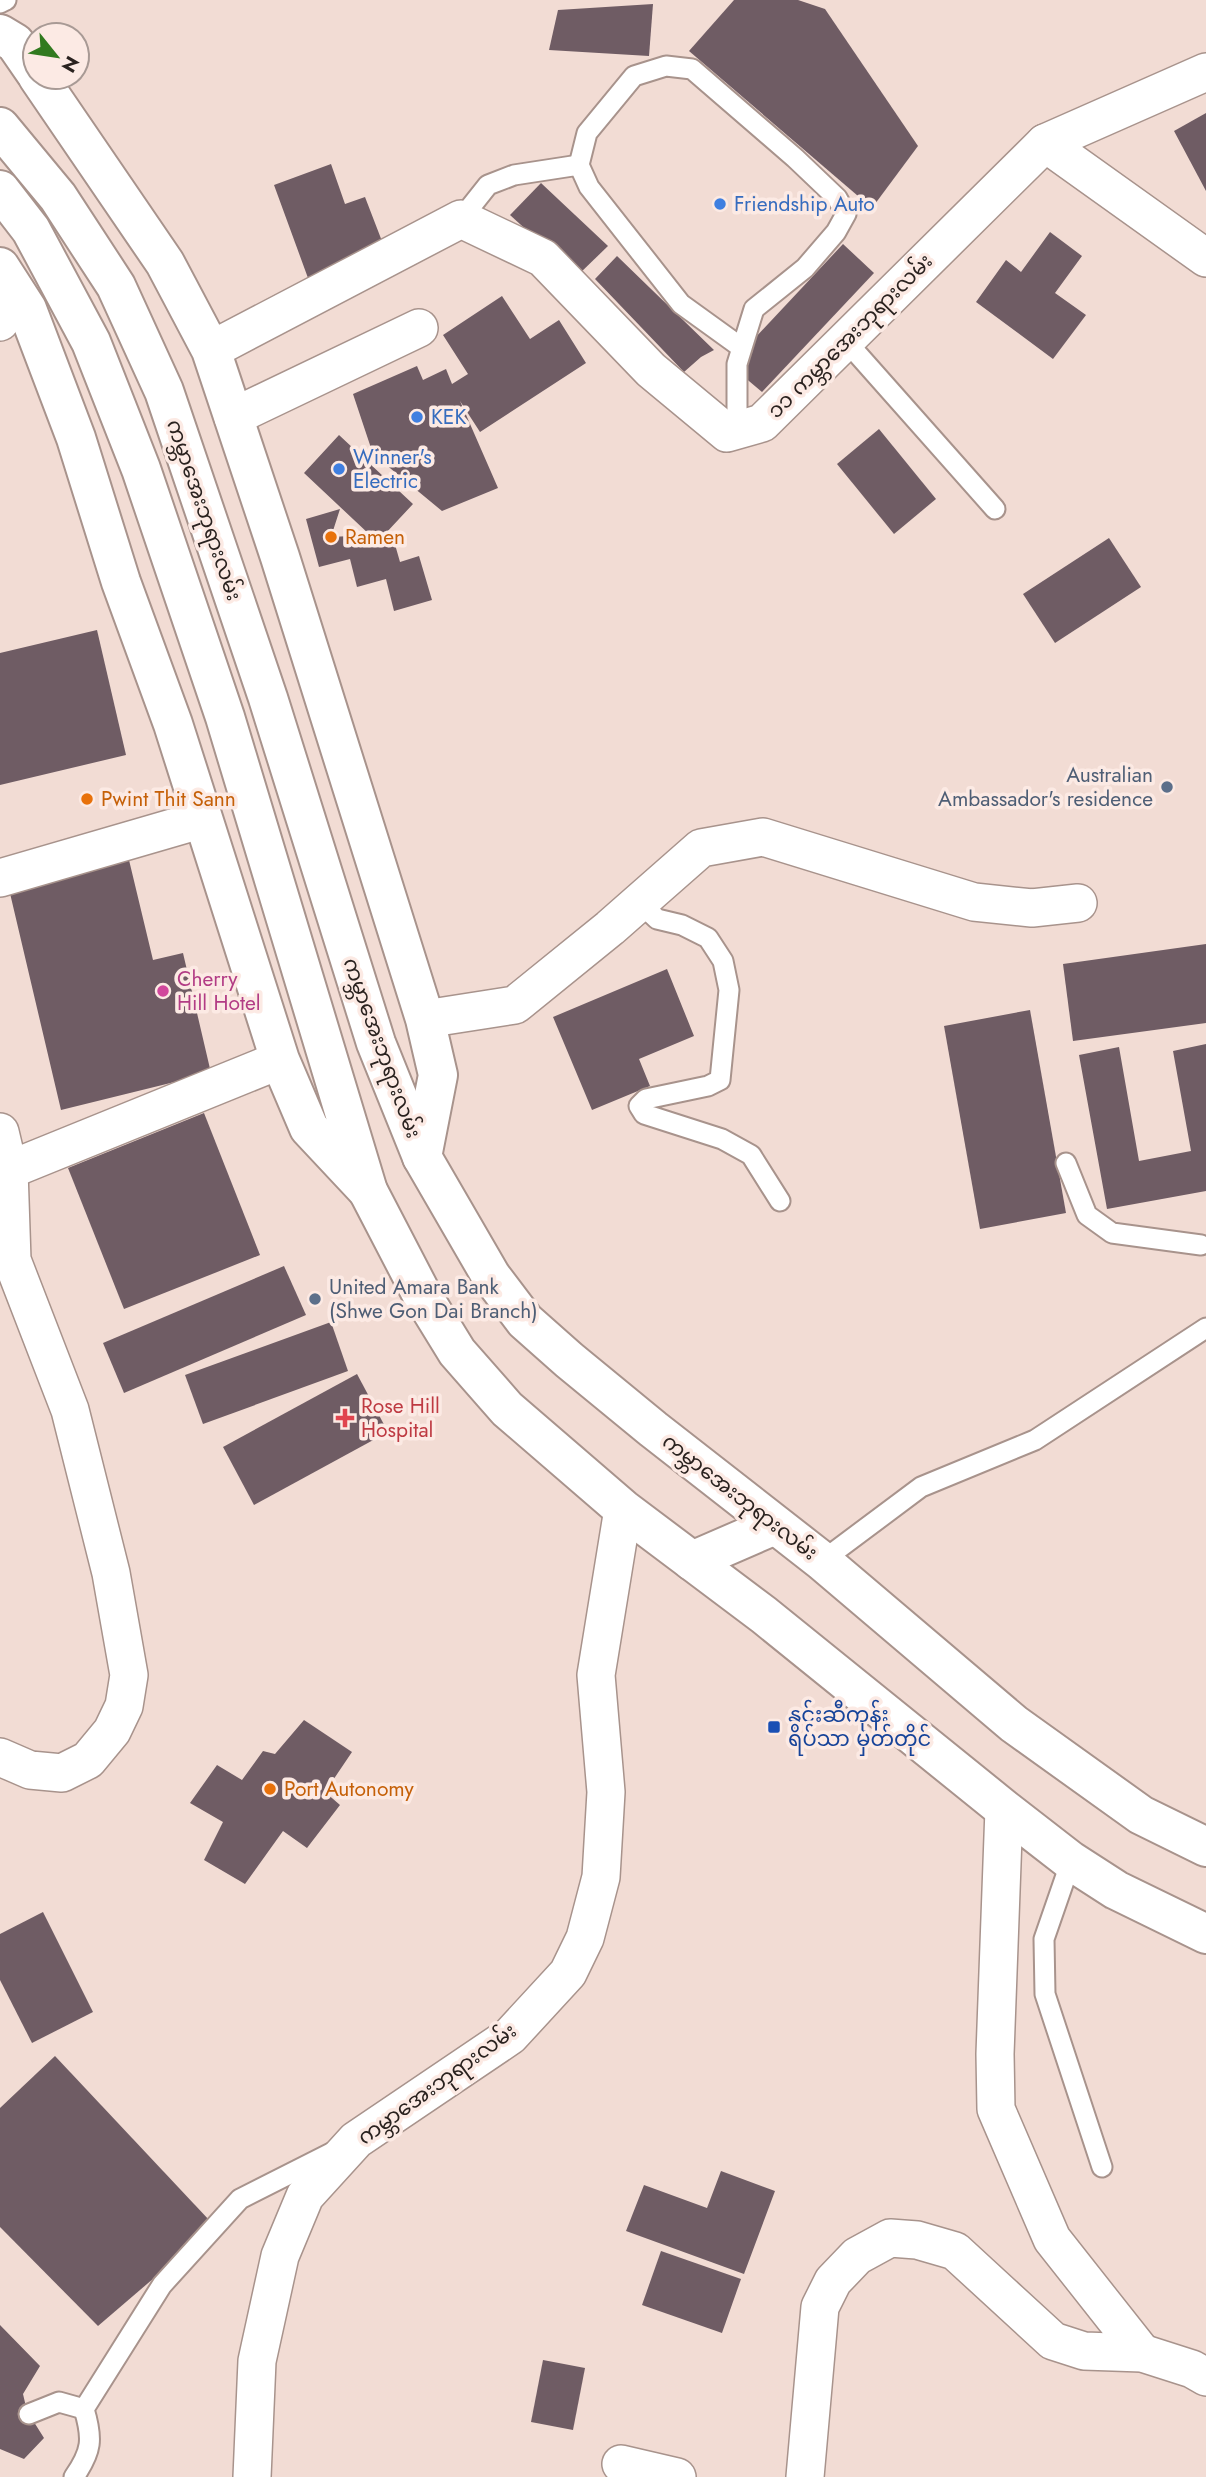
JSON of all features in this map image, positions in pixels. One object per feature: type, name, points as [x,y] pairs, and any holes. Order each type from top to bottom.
[{"type":"main road","points":[[48,91],[165,263],[211,350],[280,557],[425,1018],[438,1075],[422,1157]]},
{"type":"main road","name":"ကမ္ဘာအေးဘုရားလမ်း","points":[[0,127],[58,197],[116,286],[164,391],[268,698],[376,1043],[422,1157],[491,1276],[525,1321],[653,1429],[822,1561],[1014,1724],[1141,1815],[1206,1847]]},
{"type":"main road","points":[[0,190],[31,230],[91,342],[141,469],[225,717],[368,1191],[422,1294],[457,1352],[507,1409],[623,1509],[764,1615],[1004,1809],[1071,1861],[1116,1891],[1206,1934]]},
{"type":"main road","points":[[6,295],[27,309],[76,438],[121,582],[173,724],[280,1060],[309,1128],[368,1191]]},
{"type":"main road","points":[[692,1561],[775,1525]]},
{"type":"street","name":"၁၁ ကမ္ဘာအေးဘုရားလမ်း","points":[[737,430],[762,423],[1045,143],[1206,72]]},
{"type":"street","points":[[1045,143],[1206,258]]},
{"type":"street","points":[[211,350],[461,219],[543,258],[651,370],[727,433],[737,430]]},
{"type":"street","points":[[233,417],[419,328]]},
{"type":"street","points":[[0,878],[203,819]]},
{"type":"street","points":[[425,1018],[515,1005],[701,848],[763,837],[974,902],[1032,908],[1078,903]]},
{"type":"street","points":[[9,1170],[280,1060]]},
{"type":"street","points":[[0,1132],[9,1170],[12,1260],[70,1410],[111,1573],[129,1675],[124,1706],[112,1731],[88,1760],[62,1773],[30,1770],[0,1756]]},
{"type":"street","name":"ကမ္ဘာအေးဘုရားလမ်း","points":[[252,2463],[257,2361],[280,2256],[304,2196],[356,2140],[510,2036],[568,1973],[585,1938],[601,1877],[606,1792],[596,1675],[623,1509]]},
{"type":"street","points":[[1004,1809],[995,2054],[996,2109],[1052,2239],[1142,2353]]},
{"type":"street","points":[[805,2477],[820,2307],[832,2281],[857,2256],[890,2238],[917,2240],[956,2251],[1053,2341],[1084,2351],[1142,2353],[1201,2370]]},
{"type":"street","points":[[621,2464],[677,2477]]},
{"type":"lane","points":[[0,3],[6,0]]},
{"type":"lane","points":[[737,430],[737,364],[742,348],[754,309],[805,268],[836,232],[846,214],[836,198],[795,158],[692,69],[666,66],[634,76],[587,133],[579,165],[589,187],[681,304],[742,348]]},
{"type":"lane","points":[[461,219],[488,186],[514,175],[579,165]]},
{"type":"lane","points":[[846,341],[995,509]]},
{"type":"lane","points":[[639,902],[657,919],[682,925],[708,938],[723,961],[729,990],[720,1080],[708,1086],[646,1099],[639,1106],[644,1114],[722,1139],[751,1155],[780,1201]]},
{"type":"lane","points":[[1066,1163],[1087,1216],[1112,1233],[1204,1249]]},
{"type":"lane","points":[[822,1561],[921,1487],[1035,1440],[1206,1328]]},
{"type":"lane","points":[[1071,1861],[1044,1939],[1045,1994],[1102,2167]]},
{"type":"lane","points":[[84,2409],[162,2285],[240,2199],[356,2140]]},
{"type":"lane","points":[[29,2414],[59,2402],[84,2409]]},
{"type":"lane","points":[[74,2477],[85,2461],[92,2433],[84,2409]]},
{"type":"building","points":[[734,0],[798,0],[825,9],[918,146],[872,208],[689,51]]},
{"type":"building","points":[[653,4],[649,56],[549,50],[558,10]]},
{"type":"building","points":[[1206,113],[1206,191],[1174,131]]},
{"type":"building","points":[[331,164],[345,204],[365,197],[385,249],[308,278],[274,185]]},
{"type":"building","points":[[541,183],[608,246],[577,276],[510,215]]},
{"type":"building","points":[[1050,232],[1082,256],[1055,293],[1086,315],[1053,359],[976,302],[1006,260],[1021,272]]},
{"type":"building","points":[[843,244],[874,273],[762,392],[743,376],[753,340]]},
{"type":"building","points":[[617,256],[714,350],[684,372],[595,279]]},
{"type":"building","points":[[502,296],[530,339],[559,320],[586,363],[480,432],[460,401],[498,488],[442,511],[373,454],[353,394],[417,366],[423,380],[446,369],[452,384],[468,374],[443,335]]},
{"type":"building","points":[[879,429],[936,499],[894,534],[837,464]]},
{"type":"building","points":[[339,435],[413,504],[385,534],[392,534],[400,562],[419,556],[432,600],[394,611],[386,579],[357,587],[350,559],[319,567],[306,519],[340,509],[331,537],[370,535],[304,473]]},
{"type":"building","points":[[1109,538],[1141,587],[1055,643],[1023,594]]},
{"type":"building","points":[[97,630],[126,755],[0,785],[0,653]]},
{"type":"building","points":[[129,860],[153,960],[183,953],[211,1073],[61,1110],[9,889]]},
{"type":"building","points":[[1206,944],[1206,1023],[1073,1041],[1063,964]]},
{"type":"building","points":[[667,969],[694,1036],[639,1059],[650,1086],[592,1110],[553,1017]]},
{"type":"building","points":[[1030,1010],[1066,1213],[980,1229],[944,1026]]},
{"type":"building","points":[[1206,1044],[1206,1191],[1107,1209],[1079,1055],[1119,1047],[1139,1161],[1191,1151],[1173,1051]]},
{"type":"building","points":[[204,1113],[260,1255],[124,1309],[68,1168]]},
{"type":"building","points":[[284,1266],[306,1315],[124,1393],[103,1343]]},
{"type":"building","points":[[331,1322],[348,1371],[203,1424],[185,1375]]},
{"type":"building","points":[[357,1374],[388,1432],[254,1505],[223,1447]]},
{"type":"building","points":[[304,1720],[352,1752],[325,1792],[340,1805],[307,1848],[283,1831],[245,1884],[204,1860],[223,1822],[190,1803],[217,1765],[242,1780],[263,1751],[275,1754]]},
{"type":"building","points":[[43,1912],[93,2012],[32,2043],[0,1980],[0,1934]]},
{"type":"building","points":[[55,2056],[210,2221],[154,2278],[98,2326],[0,2227],[0,2108]]},
{"type":"building","points":[[721,2171],[775,2191],[744,2274],[626,2231],[644,2185],[707,2208]]},
{"type":"building","points":[[661,2251],[741,2279],[722,2333],[642,2305]]},
{"type":"building","points":[[0,2325],[40,2366],[23,2394],[27,2411],[44,2438],[24,2459],[0,2449]]},
{"type":"building","points":[[543,2360],[585,2368],[573,2430],[531,2422]]},
{"type":"place","name":"Friendship Auto","points":[[720,204]]},
{"type":"place","name":"KEK","points":[[417,417]]},
{"type":"place","name":"Winner's Electric","points":[[339,469]]},
{"type":"place","name":"Ramen","points":[[331,537]]},
{"type":"place","name":"Australian Ambassador's residence","points":[[1167,787]]},
{"type":"place","name":"Pwint Thit Sann","points":[[87,799]]},
{"type":"place","name":"Cherry Hill Hotel","points":[[163,991]]},
{"type":"place","name":"United Amara Bank (Shwe Gon Dai Branch)","points":[[315,1299]]},
{"type":"place","name":"Rose Hill Hospital","points":[[345,1418]]},
{"type":"place","name":"နှင်းဆီကုန်း ရိပ်သာ မှတ်တိုင်","points":[[774,1727]]},
{"type":"place","name":"Port Autonomy","points":[[270,1789]]}]
